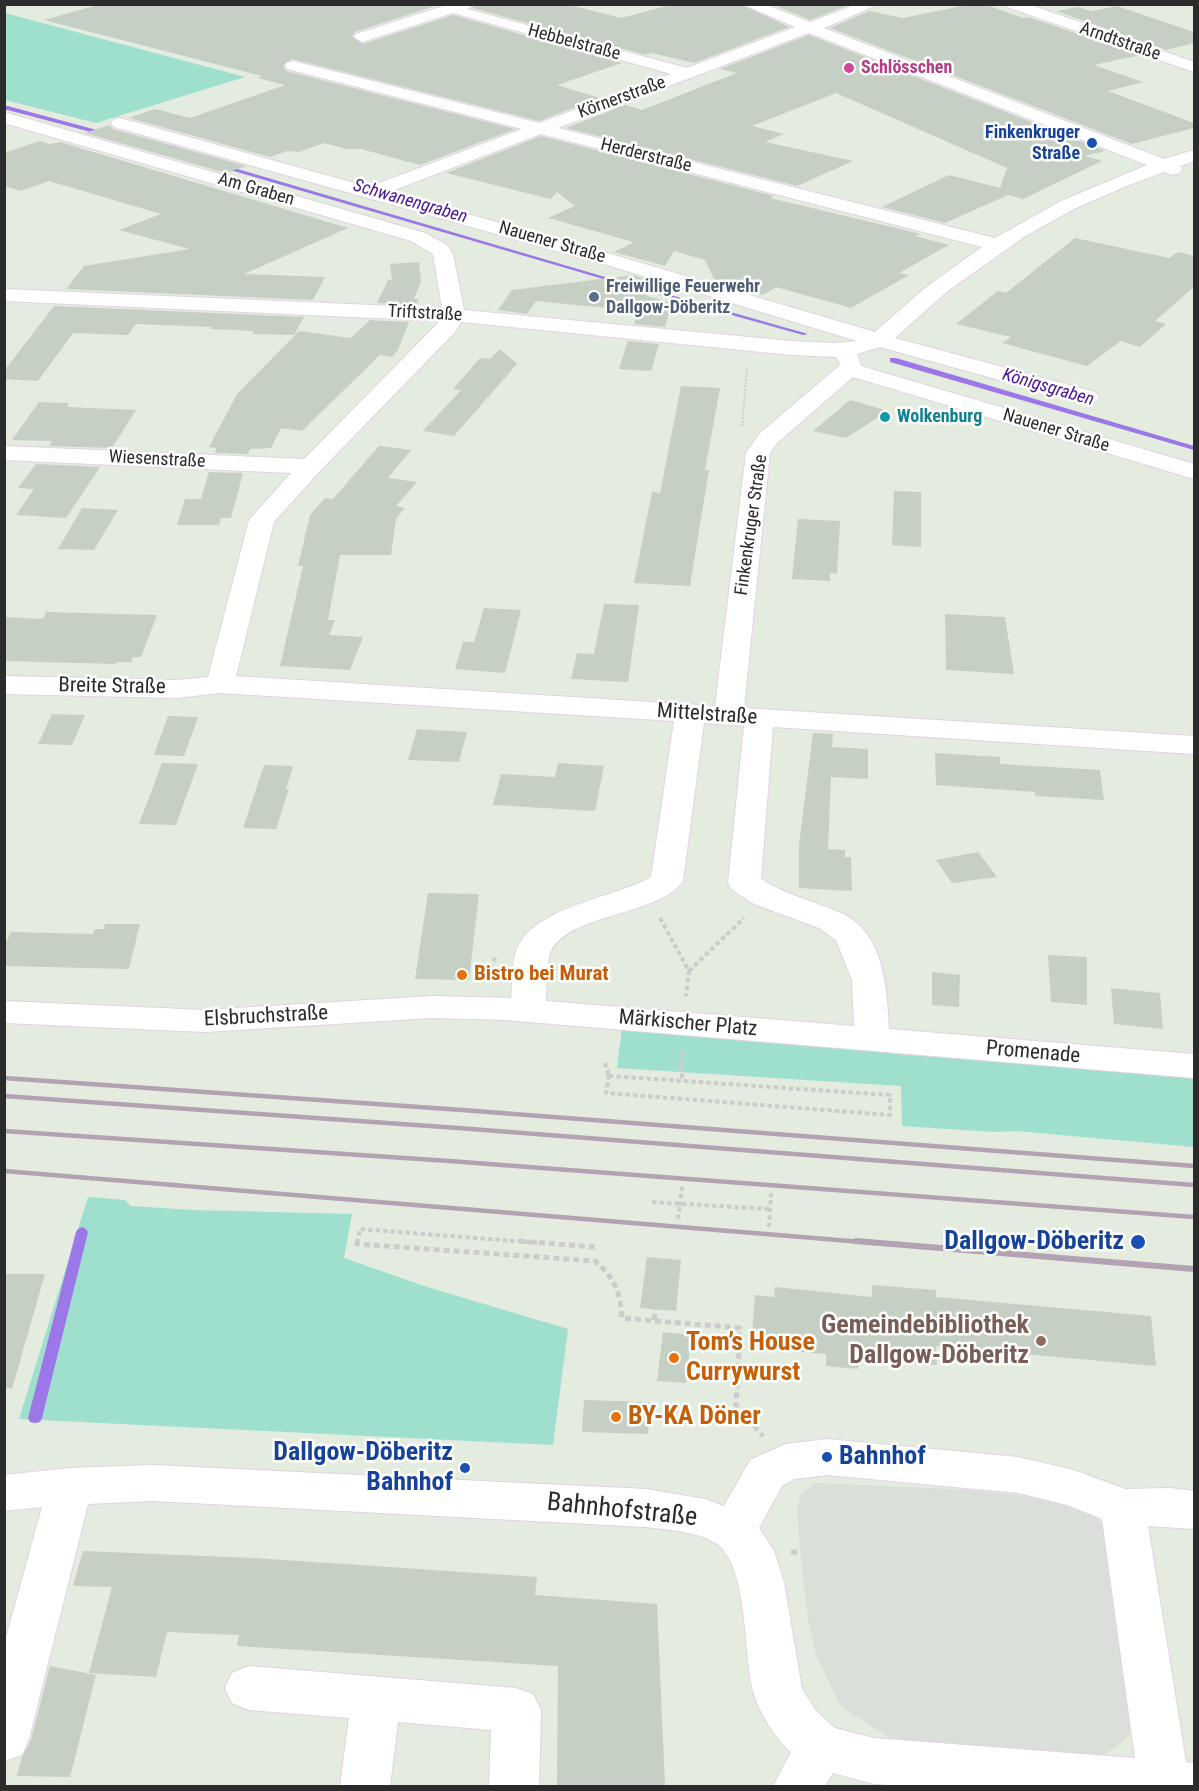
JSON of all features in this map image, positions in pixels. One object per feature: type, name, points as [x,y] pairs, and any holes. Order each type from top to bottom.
[{"type":"street","points":[[749,4],[1190,175]]},
{"type":"street","name":"Körnerstraße","points":[[372,192],[872,4]]},
{"type":"street","name":"Arndtstraße","points":[[1012,4],[1194,67]]},
{"type":"street","points":[[362,37],[463,8]]},
{"type":"street","name":"Hebbelstraße","points":[[463,8],[688,73]]},
{"type":"street","name":"Herderstraße","points":[[293,66],[998,245]]},
{"type":"street","name":"Nauener Straße","points":[[120,123],[372,192],[878,340],[1087,397]]},
{"type":"street","name":"Am Graben","points":[[7,126],[35,125],[418,237],[440,249],[443,254],[454,315]]},
{"type":"street","name":"Finkenkruger Straße","points":[[728,717],[758,453],[768,438],[847,360],[878,340],[924,299],[998,245],[1070,205],[1163,165],[1194,155]]},
{"type":"street","name":"Triftstraße","points":[[4,296],[454,315],[750,343],[847,360]]},
{"type":"street","points":[[220,684],[262,520],[310,467],[447,327],[454,315]]},
{"type":"street","name":"Nauener Straße","points":[[847,360],[1194,472]]},
{"type":"street","name":"Wiesenstraße","points":[[4,453],[310,467]]},
{"type":"street","name":"Mittelstraße","points":[[220,684],[1194,745]]},
{"type":"street","name":"Breite Straße","points":[[4,685],[177,689],[220,684]]},
{"type":"street","points":[[528,1010],[533,951],[545,935],[569,919],[647,893],[667,880],[690,714]]},
{"type":"street","points":[[759,718],[744,883],[766,897],[831,921],[851,935],[869,980],[872,1040]]},
{"type":"street","name":"Elsbruchstraße","points":[[4,1012],[205,1021],[432,1007],[528,1010]]},
{"type":"street","name":"Märkischer Platz","points":[[528,1010],[872,1040]]},
{"type":"street","name":"Promenade","points":[[872,1040],[1194,1066]]},
{"type":"street","points":[[1113,1503],[1179,1785],[874,1761],[809,1767],[798,1727],[778,1694],[761,1582],[751,1551],[734,1530],[766,1473],[786,1462],[826,1457],[1018,1475],[1074,1488],[1113,1503],[1194,1510]]},
{"type":"street","name":"Bahnhofstraße","points":[[4,1493],[70,1486],[153,1483],[240,1486],[646,1508],[705,1518],[734,1530]]},
{"type":"street","points":[[4,1739],[70,1486]]},
{"type":"street","points":[[249,1688],[516,1710],[514,1786]]},
{"type":"street","points":[[365,1786],[376,1700]]},
{"type":"path","points":[[750,343],[741,436],[768,438]]},
{"type":"path","points":[[647,893],[689,972],[766,897]]},
{"type":"path","points":[[479,1008],[483,984],[502,947]]},
{"type":"path","points":[[605,1063],[609,1076],[606,1093],[890,1115],[890,1095],[609,1076]]},
{"type":"path","points":[[678,1219],[682,1186]]},
{"type":"path","points":[[769,1227],[771,1193]]},
{"type":"path","points":[[652,1202],[680,1204]]},
{"type":"path","points":[[667,1203],[770,1209]]},
{"type":"path","points":[[595,1247],[360,1229],[357,1244],[595,1261],[607,1271],[620,1288],[622,1318],[740,1328],[736,1406],[786,1462]]},
{"type":"path","points":[[654,1320],[662,1260]]},
{"type":"shaded area","points":[[5,13],[245,77],[96,123],[5,100]]},
{"type":"shaded area","points":[[622,1027],[898,1054],[1194,1077],[1194,1147],[1016,1131],[995,1132],[902,1126],[901,1086],[617,1068]]},
{"type":"shaded area","points":[[88,1197],[125,1200],[131,1206],[192,1210],[352,1214],[344,1258],[424,1286],[568,1329],[553,1445],[19,1419]]},
{"type":"shaded area","points":[[817,1483],[970,1490],[1063,1500],[1087,1508],[1109,1534],[1130,1716],[1130,1734],[1119,1745],[1103,1755],[1083,1757],[918,1743],[890,1738],[841,1707],[816,1655],[808,1619],[802,1571],[797,1510],[801,1493]]},
{"type":"building","points":[[101,4],[441,4],[355,32],[352,37],[363,44],[453,15],[622,63],[557,85],[600,98],[539,121],[292,59],[283,65],[286,71],[515,129],[420,165],[361,149],[347,149],[324,143],[299,152],[287,151],[270,157],[129,118],[155,109],[190,118],[285,85],[258,78],[262,76],[44,20]]},
{"type":"building","points":[[476,4],[566,4],[621,18],[674,4],[740,4],[789,27],[694,63],[652,53],[646,55],[472,8]]},
{"type":"building","points":[[771,4],[839,4],[846,6],[810,20]]},
{"type":"building","points":[[971,4],[984,4],[1023,18],[1028,17],[1140,55],[1094,65],[1143,82],[1108,91],[1194,123],[1194,128],[1132,144],[830,28],[869,11],[903,18]]},
{"type":"building","points":[[1117,6],[1194,32],[1194,43],[1166,50],[1056,11],[1078,7],[1092,11]]},
{"type":"building","points":[[809,35],[1105,151],[1085,156],[1102,161],[1023,199],[1008,195],[945,223],[882,207],[949,175],[1000,188],[1007,168],[836,93],[752,126],[784,134],[765,142],[853,161],[797,186],[566,128],[625,105],[642,110],[737,73],[720,69]]},
{"type":"building","points":[[109,125],[113,129],[246,166],[226,173],[85,133]]},
{"type":"building","points":[[541,136],[774,196],[770,198],[921,234],[915,236],[949,245],[899,273],[909,275],[851,308],[776,287],[763,295],[716,283],[705,260],[674,251],[665,266],[614,252],[634,242],[548,218],[575,206],[557,192],[551,199],[446,173]]},
{"type":"building","points":[[40,141],[50,144],[60,142],[348,228],[244,274],[325,277],[313,300],[66,289],[84,266],[189,249],[119,230],[161,214],[49,181],[21,191],[4,186],[4,153]]},
{"type":"building","points":[[1075,238],[1169,258],[1178,252],[1194,256],[1194,287],[1155,321],[1166,324],[1140,347],[1121,341],[1087,366],[1002,343],[1011,337],[956,324],[998,291],[1006,293]]},
{"type":"building","points":[[419,262],[421,281],[414,299],[419,299],[416,305],[377,303],[388,280],[392,280],[390,264]]},
{"type":"building","points":[[633,275],[655,282],[647,296],[672,303],[665,327],[634,324],[639,309],[638,311],[536,301],[527,314],[498,310],[512,290]]},
{"type":"building","points":[[54,306],[304,317],[294,335],[252,334],[254,331],[210,329],[212,327],[136,324],[128,335],[73,333],[38,381],[4,379],[4,371]]},
{"type":"building","points":[[370,320],[409,322],[398,350],[392,357],[380,355],[302,431],[281,428],[271,448],[250,449],[248,454],[215,453],[216,448],[209,447],[237,394],[299,331],[351,338]]},
{"type":"building","points":[[628,341],[659,344],[651,371],[619,369]]},
{"type":"building","points":[[500,349],[517,364],[454,436],[423,431],[461,390],[453,389],[480,358],[490,359]]},
{"type":"building","points":[[681,386],[720,388],[705,470],[709,470],[690,586],[634,583],[652,492],[660,493]]},
{"type":"building","points":[[850,400],[888,411],[846,438],[813,431]]},
{"type":"building","points":[[39,402],[69,403],[67,407],[136,410],[112,448],[49,446],[52,441],[12,440]]},
{"type":"building","points":[[379,446],[411,450],[388,478],[417,482],[396,506],[405,508],[396,519],[391,555],[340,555],[328,620],[335,620],[329,635],[363,637],[350,670],[280,666],[303,566],[298,566],[310,515],[325,498],[333,499]]},
{"type":"building","points":[[36,464],[100,467],[66,518],[16,515],[34,489],[18,488]]},
{"type":"building","points":[[209,472],[243,473],[231,518],[221,518],[219,525],[177,525],[185,499],[201,499]]},
{"type":"building","points":[[894,491],[921,492],[921,547],[892,545]]},
{"type":"building","points":[[82,508],[118,510],[94,550],[58,549]]},
{"type":"building","points":[[798,519],[840,521],[837,574],[830,573],[830,581],[792,579]]},
{"type":"building","points":[[604,604],[639,605],[628,682],[571,679],[577,653],[594,654]]},
{"type":"building","points":[[484,608],[521,610],[505,673],[455,669],[463,642],[474,642]]},
{"type":"building","points":[[46,612],[157,615],[141,657],[133,657],[131,662],[117,662],[116,664],[4,661],[4,617],[43,619]]},
{"type":"building","points":[[945,614],[1005,617],[1014,674],[946,670]]},
{"type":"building","points":[[52,714],[85,715],[72,745],[38,744]]},
{"type":"building","points":[[168,716],[198,717],[184,756],[154,755]]},
{"type":"building","points":[[417,729],[467,732],[459,762],[408,760]]},
{"type":"building","points":[[813,733],[833,734],[832,747],[868,749],[868,779],[831,777],[828,849],[845,850],[845,857],[851,857],[852,891],[799,888],[799,845]]},
{"type":"building","points":[[935,753],[1000,757],[1000,764],[1100,770],[1104,800],[1035,796],[1035,792],[936,785]]},
{"type":"building","points":[[162,763],[198,764],[176,825],[139,824]]},
{"type":"building","points":[[558,763],[604,766],[595,811],[493,805],[501,774],[555,777]]},
{"type":"building","points":[[264,765],[293,766],[286,789],[289,789],[276,829],[243,828]]},
{"type":"building","points":[[978,852],[997,877],[952,883],[936,860]]},
{"type":"building","points":[[428,893],[479,894],[469,980],[415,979]]},
{"type":"building","points":[[105,924],[140,924],[129,969],[4,966],[4,947],[11,932],[93,934],[95,929],[104,929]]},
{"type":"building","points":[[1048,955],[1087,957],[1087,1005],[1051,1002]]},
{"type":"building","points":[[932,972],[960,975],[959,1007],[932,1005]]},
{"type":"building","points":[[1111,988],[1160,993],[1163,1029],[1114,1024]]},
{"type":"building","points":[[647,1257],[681,1260],[676,1311],[640,1308]]},
{"type":"building","points":[[4,1274],[45,1274],[12,1389],[4,1387]]},
{"type":"building","points":[[872,1285],[936,1290],[936,1297],[1151,1316],[1156,1366],[936,1346],[937,1365],[858,1359],[858,1369],[826,1366],[826,1354],[751,1348],[755,1295],[774,1297],[775,1287],[872,1297]]},
{"type":"building","name":"Tom’s House Currywurst","points":[[663,1332],[691,1335],[686,1383],[657,1381]]},
{"type":"building","name":"BY-KA Döner","points":[[584,1400],[649,1402],[648,1434],[582,1432]]},
{"type":"building","points":[[83,1551],[255,1558],[537,1577],[535,1595],[657,1604],[665,1786],[557,1786],[558,1666],[237,1646],[239,1635],[167,1632],[156,1677],[89,1673],[112,1587],[73,1586]]},
{"type":"building","points":[[50,1666],[96,1675],[70,1777],[17,1776],[22,1757],[31,1740]]},
{"type":"waterway","name":"Schwanengraben","points":[[4,107],[106,134]]},
{"type":"waterway","name":"Schwanengraben","points":[[222,166],[619,282]]},
{"type":"waterway","name":"Schwanengraben","points":[[637,287],[805,334]]},
{"type":"waterway","name":"Königsgraben","points":[[893,360],[1194,448]]},
{"type":"waterway","name":"Schwanengraben","points":[[35,1418],[82,1232]]},
{"type":"railway","points":[[4,1078],[462,1110],[1194,1166]]},
{"type":"railway","points":[[4,1096],[458,1128],[1194,1185]]},
{"type":"railway","points":[[4,1131],[449,1161],[1194,1217]]},
{"type":"railway","points":[[4,1171],[874,1243]]},
{"type":"railway","points":[[856,1241],[1194,1269]]},
{"type":"place","name":"Schlösschen","points":[[849,68]]},
{"type":"place","name":"Finkenkruger Straße","points":[[1092,143]]},
{"type":"place","name":"Freiwillige Feuerwehr Dallgow-Döberitz","points":[[594,297]]},
{"type":"place","name":"Wolkenburg","points":[[885,417]]},
{"type":"place","name":"Bistro bei Murat","points":[[462,975]]},
{"type":"place","name":"Dallgow-Döberitz","points":[[1138,1242]]},
{"type":"place","name":"Gemeindebibliothek Dallgow-Döberitz","points":[[1041,1341]]},
{"type":"place","name":"Tom’s House Currywurst","points":[[674,1358]]},
{"type":"place","name":"BY-KA Döner","points":[[616,1417]]},
{"type":"place","name":"Bahnhof","points":[[827,1457]]},
{"type":"place","name":"Dallgow-Döberitz Bahnhof","points":[[465,1468]]}]
